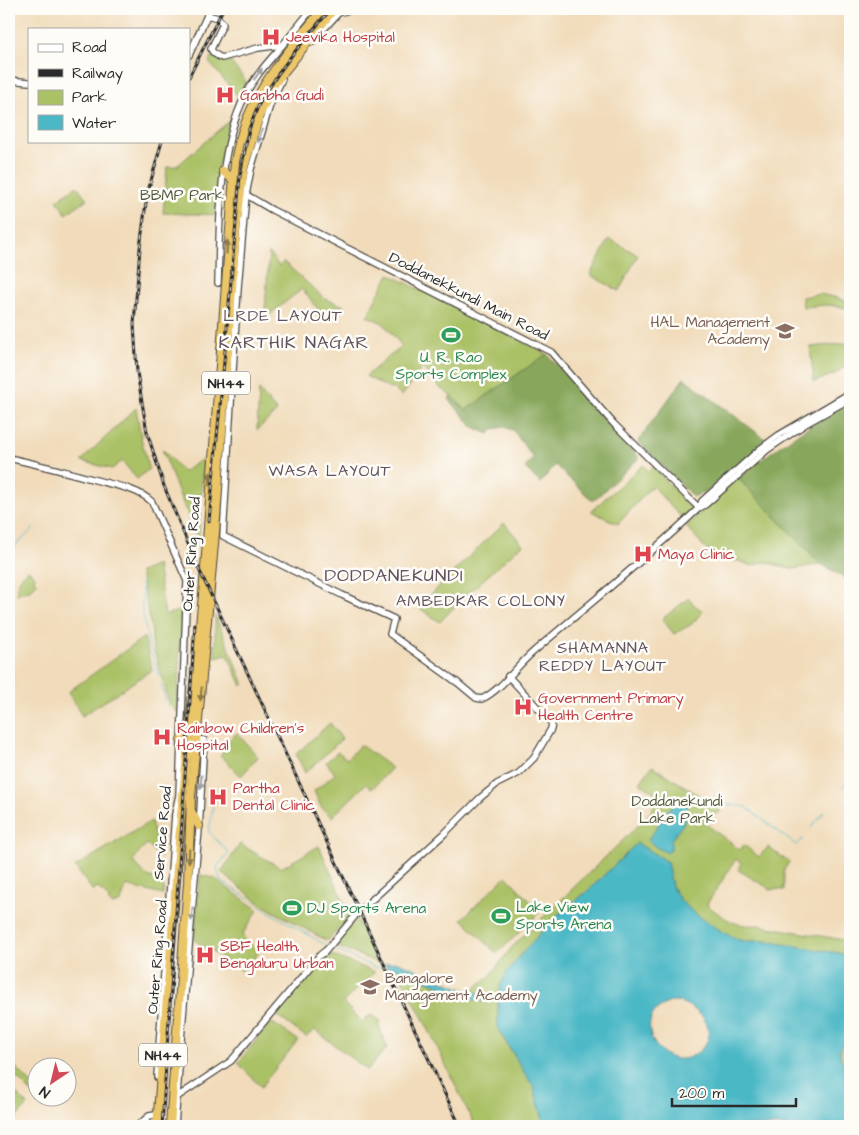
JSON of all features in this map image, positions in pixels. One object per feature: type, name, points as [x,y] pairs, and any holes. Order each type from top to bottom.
[{"type":"highway","name":"Outer Ring Road","points":[[155,1125],[202,595],[221,283],[233,180],[239,141],[249,112],[258,95],[276,67],[324,9]]},
{"type":"highway","name":"Outer Ring Road","points":[[170,1126],[188,882],[191,811],[235,298],[244,167],[259,116],[282,72],[338,10]]},
{"type":"highway","points":[[249,112],[250,116],[254,119],[259,116]]},
{"type":"highway","points":[[239,141],[246,137],[250,143]]},
{"type":"highway","points":[[224,171],[233,180]]},
{"type":"highway","points":[[181,740],[190,723],[182,721]]},
{"type":"highway","points":[[191,811],[200,826]]},
{"type":"street","points":[[221,283],[224,171],[232,130],[245,94],[263,67],[312,9]]},
{"type":"street","points":[[352,9],[338,10],[279,83],[264,122],[243,194],[245,203],[235,298],[223,536],[394,619],[390,634],[476,698],[482,699],[494,692],[518,664],[660,545],[751,463],[787,436],[850,399]]},
{"type":"street","points":[[190,53],[208,12],[224,24],[211,49],[219,57],[222,58],[258,48],[282,45]]},
{"type":"street","points":[[9,80],[28,82]]},
{"type":"street","name":"Doddanekkundi Main Road","points":[[243,194],[551,352],[613,423],[699,508]]},
{"type":"street","name":"Doddanekkundi Main Road","points":[[245,203],[250,201],[264,206]]},
{"type":"street","points":[[699,508],[702,501],[760,449],[779,435],[850,393]]},
{"type":"street","name":"Service Road","points":[[9,459],[56,468],[122,487],[148,498],[152,502],[187,581],[179,795],[161,999],[155,1125]]},
{"type":"street","points":[[364,907],[480,798],[497,784],[519,773],[534,758],[551,729],[552,723],[545,713],[508,676]]},
{"type":"street","points":[[176,1126],[200,826],[204,740],[197,739]]},
{"type":"street","points":[[177,1097],[231,1061],[269,1014],[355,916]]},
{"type":"street","points":[[136,1126],[149,1116],[155,1115]]},
{"type":"street","points":[[143,1126],[147,1123],[155,1125]]},
{"type":"green space","points":[[212,56],[222,61],[228,59],[246,81],[240,99],[209,62]]},
{"type":"green space","name":"BBMP Park","points":[[230,120],[218,167],[217,215],[163,213],[167,167],[177,166]]},
{"type":"green space","points":[[77,186],[87,199],[66,214],[57,200]]},
{"type":"green space","points":[[609,239],[638,255],[619,291],[590,275]]},
{"type":"green space","points":[[269,253],[279,266],[284,262],[325,299],[344,306],[327,321],[302,289],[269,315],[265,311]]},
{"type":"green space","name":"U. R. Rao Sports Complex","points":[[389,274],[547,354],[466,410],[442,390],[423,367],[402,396],[392,388],[390,389],[366,376],[402,346],[383,323],[367,316]]},
{"type":"green space","points":[[820,294],[850,303],[850,309],[827,305],[803,307],[802,297]]},
{"type":"green space","points":[[850,343],[850,362],[835,374],[814,382],[810,347]]},
{"type":"green space","points":[[547,354],[639,458],[593,501],[555,465],[540,483],[525,468],[533,458],[513,430],[504,427],[493,429],[489,434],[473,427],[449,399],[451,396],[466,410]]},
{"type":"green space","points":[[684,378],[768,441],[711,489],[693,497],[638,441]]},
{"type":"green space","points":[[259,390],[277,412],[257,430]]},
{"type":"green space","points":[[850,402],[850,581],[821,564],[738,478],[792,437]]},
{"type":"green space","points":[[136,408],[149,469],[137,479],[122,461],[112,469],[81,461]]},
{"type":"green space","points":[[162,449],[183,472],[203,459],[199,542],[177,489]]},
{"type":"green space","points":[[643,465],[648,471],[653,467],[693,510],[683,519],[652,486],[618,524],[591,511]]},
{"type":"green space","points":[[738,478],[821,564],[793,569],[765,562],[752,566],[739,561],[713,557],[686,526]]},
{"type":"green space","points":[[504,523],[523,545],[462,599],[440,622],[419,608],[446,579]]},
{"type":"green space","points":[[157,565],[165,615],[182,610],[177,712],[170,705],[152,643],[152,633],[140,572]]},
{"type":"green space","points":[[28,570],[35,576],[34,580],[37,583],[29,591],[17,594],[18,584]]},
{"type":"green space","points":[[689,598],[694,605],[703,611],[692,624],[674,634],[662,619]]},
{"type":"green space","points":[[215,615],[244,684],[242,686],[227,654],[215,657]]},
{"type":"green space","points":[[144,637],[152,670],[82,716],[68,692]]},
{"type":"green space","points":[[330,723],[342,739],[305,773],[296,754]]},
{"type":"green space","points":[[237,733],[258,757],[241,776],[220,755],[225,750],[222,747]]},
{"type":"green space","points":[[360,745],[392,768],[372,789],[366,784],[332,817],[321,807],[314,791],[335,774],[326,762],[338,752],[347,759]]},
{"type":"green space","name":"Doddanekundi Lake Park","points":[[652,766],[716,806],[721,811],[702,821],[740,850],[744,845],[759,857],[768,847],[789,862],[784,870],[784,890],[770,889],[738,870],[742,863],[736,859],[707,904],[708,906],[725,918],[742,925],[757,925],[850,941],[850,955],[764,941],[742,941],[724,933],[694,913],[681,901],[672,887],[667,862],[637,843],[589,890],[555,917],[524,951],[498,997],[498,1029],[534,1088],[545,1126],[475,1126],[425,1022],[395,967],[471,999],[489,996],[470,991],[491,975],[511,948],[647,817],[653,808],[655,793],[640,783]]},
{"type":"green space","points":[[151,821],[161,858],[146,844],[133,861],[146,875],[164,883],[163,895],[126,886],[121,902],[113,905],[97,887],[93,891],[75,867]]},
{"type":"green space","points":[[240,844],[281,868],[319,846],[351,917],[327,941],[262,905],[221,872]]},
{"type":"green space","points":[[200,875],[214,878],[258,910],[242,935],[259,952],[243,971],[194,940]]},
{"type":"green space","name":"Lake View Sports Arena","points":[[506,876],[534,905],[539,913],[497,954],[462,919]]},
{"type":"green space","points":[[356,918],[378,963],[336,946]]},
{"type":"green space","points":[[329,954],[375,972],[343,1002],[362,1022],[371,1015],[381,1021],[379,1026],[387,1048],[367,1070],[315,1030],[306,1037],[276,1015]]},
{"type":"green space","points":[[271,1022],[298,1040],[261,1087],[238,1063]]},
{"type":"green space","points":[[850,1036],[850,1084],[840,1056],[840,1048]]},
{"type":"green space","points":[[13,1064],[28,1080],[28,1089],[9,1070]]},
{"type":"green space","points":[[9,1086],[28,1105],[9,1125]]},
{"type":"water","points":[[682,798],[687,799],[687,810],[683,824],[671,840],[671,850],[667,853],[648,840],[668,810]]},
{"type":"water","points":[[637,843],[667,862],[672,887],[681,901],[694,913],[724,933],[742,941],[764,941],[850,955],[850,1036],[840,1048],[840,1056],[850,1084],[850,1126],[545,1126],[534,1088],[498,1029],[498,997],[501,984],[507,972],[524,951],[555,917],[589,890]],"holes":[[[675,1001],[682,1003],[703,1018],[709,1032],[708,1039],[703,1047],[689,1057],[676,1059],[664,1054],[655,1044],[650,1032],[651,1019],[659,1008]]]},
{"type":"water","points":[[398,962],[460,988],[489,996],[488,1002],[471,999],[395,967],[387,968],[385,963]]},
{"type":"waterway","points":[[9,552],[34,528]]},
{"type":"waterway","points":[[142,581],[142,610],[149,645],[159,677]]},
{"type":"waterway","points":[[161,684],[168,707]]},
{"type":"waterway","points":[[843,787],[850,777]]},
{"type":"waterway","points":[[727,804],[746,807],[796,845],[803,839]]},
{"type":"waterway","points":[[213,806],[209,832],[229,853],[217,867],[220,880],[266,910],[326,945]]},
{"type":"waterway","points":[[811,828],[824,812]]},
{"type":"waterway","points":[[332,948],[376,968],[385,965]]},
{"type":"waterway","points":[[850,1048],[847,1055],[850,1066]]},
{"type":"tunnel","points":[[355,916],[364,907]]},
{"type":"railway","points":[[190,75],[223,9]]},
{"type":"railway","points":[[209,521],[240,176],[249,129],[259,104],[278,74],[331,9]]},
{"type":"railway","points":[[162,142],[147,195],[140,248],[134,324],[137,372],[147,432],[164,486],[196,563],[460,1126]]},
{"type":"railway","points":[[162,1126],[195,624]]},
{"type":"place","name":"Jeevika Hospital","points":[[271,37]]},
{"type":"place","name":"Garbha Gudi","points":[[225,95]]},
{"type":"place","name":"HAL Management Academy","points":[[785,331]]},
{"type":"place","name":"U. R. Rao Sports Complex","points":[[451,335]]},
{"type":"place","name":"Maya Clinic","points":[[643,554]]},
{"type":"place","name":"Government Primary Health Centre","points":[[523,707]]},
{"type":"place","name":"Rainbow Children's Hospital","points":[[162,737]]},
{"type":"place","name":"Partha Dental Clinic","points":[[218,797]]},
{"type":"place","name":"DJ Sports Arena","points":[[292,908]]},
{"type":"place","name":"Lake View Sports Arena","points":[[501,916]]},
{"type":"place","name":"SBF Health, Bengaluru Urban","points":[[205,955]]},
{"type":"place","name":"Bangalore Management Academy","points":[[370,987]]},
{"type":"district","name":"LRDE LAYOUT","points":[[283,315]]},
{"type":"district","name":"KARTHIK NAGAR","points":[[294,342]]},
{"type":"district","name":"WASA LAYOUT","points":[[330,470]]},
{"type":"district","name":"DODDANEKUNDI","points":[[394,575]]},
{"type":"district","name":"AMBEDKAR COLONY","points":[[481,600]]},
{"type":"district","name":"SHAMANNA REDDY LAYOUT","points":[[603,656]]}]
